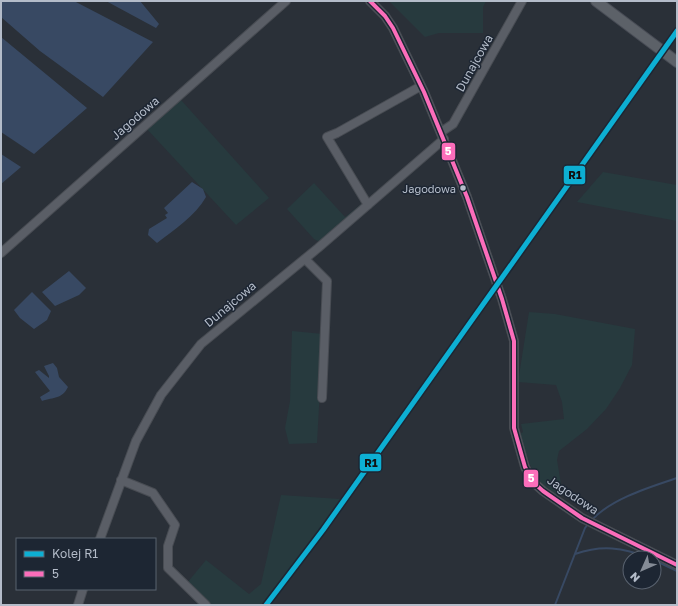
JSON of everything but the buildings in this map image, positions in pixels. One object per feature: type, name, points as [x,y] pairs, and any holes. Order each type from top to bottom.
[{"type":"main road","points":[[596,1],[677,62]]},
{"type":"street","name":"Jagodowa","points":[[1,253],[286,1]]},
{"type":"street","name":"Jagodowa","points":[[370,1],[385,16],[393,28],[421,86],[476,224],[510,321],[515,357],[512,400],[514,428],[525,467],[533,482],[543,491],[582,518],[677,565]]},
{"type":"street","name":"Dunajcowa","points":[[100,538],[136,441],[161,395],[181,368],[201,344],[305,259],[368,205],[442,136],[453,124],[522,1]]},
{"type":"street","points":[[368,205],[327,137],[338,133],[421,86]]},
{"type":"street","points":[[305,259],[327,281],[322,398]]},
{"type":"street","points":[[121,480],[153,493],[169,514],[175,525],[168,546],[168,568],[206,605]]},
{"type":"street","points":[[78,605],[83,590]]},
{"type":"green space","points":[[389,1],[486,1],[483,7],[483,33],[439,33],[425,37]]},
{"type":"green space","points":[[181,100],[269,198],[236,225],[146,128]]},
{"type":"green space","points":[[603,172],[677,185],[677,221],[577,202]]},
{"type":"green space","points":[[314,183],[345,217],[365,201],[363,206],[322,240],[318,241],[314,239],[287,209]]},
{"type":"green space","points":[[529,312],[555,314],[635,329],[632,365],[620,388],[606,409],[587,429],[559,451],[557,460],[561,484],[556,495],[548,490],[536,477],[528,460],[520,434],[523,432],[521,424],[564,419],[562,402],[556,385],[518,382]]},
{"type":"green space","points":[[292,331],[323,334],[317,443],[289,444],[285,428],[290,401]]},
{"type":"green space","points":[[281,495],[340,499],[294,564],[261,605],[209,605],[187,583],[206,560],[249,594],[261,584]]},
{"type":"water","points":[[1,1],[74,1],[153,42],[103,97],[40,51],[1,17]]},
{"type":"water","points":[[106,1],[140,1],[159,24],[156,28]]},
{"type":"water","points":[[1,37],[87,108],[34,154],[1,132]]},
{"type":"water","points":[[1,154],[21,167],[1,184]]},
{"type":"water","points":[[192,182],[203,189],[206,197],[190,216],[157,243],[148,235],[149,229],[167,218],[165,215],[168,213],[164,208]]},
{"type":"water","points":[[69,271],[86,288],[79,295],[55,306],[42,292]]},
{"type":"water","points":[[32,292],[51,311],[47,320],[34,329],[20,318],[14,310]]},
{"type":"water","points":[[53,363],[57,368],[59,377],[68,387],[60,396],[42,401],[40,397],[50,391],[35,372],[39,370],[49,378],[44,366]]},
{"type":"waterway","points":[[591,521],[599,513],[619,500],[677,478]]},
{"type":"waterway","points":[[555,605],[585,528],[588,524]]},
{"type":"waterway","points":[[575,554],[603,548],[622,550]]},
{"type":"waterway","points":[[662,564],[677,571]]},
{"type":"rail line","name":"R1","points":[[266,605],[323,530],[677,31]]},
{"type":"transit line","name":"5","points":[[370,1],[385,16],[393,28],[424,92],[467,197],[502,299],[514,341],[514,428],[525,467],[533,482],[543,491],[582,518],[677,565]]},
{"type":"place","name":"Jagodowa","points":[[463,188]]}]
